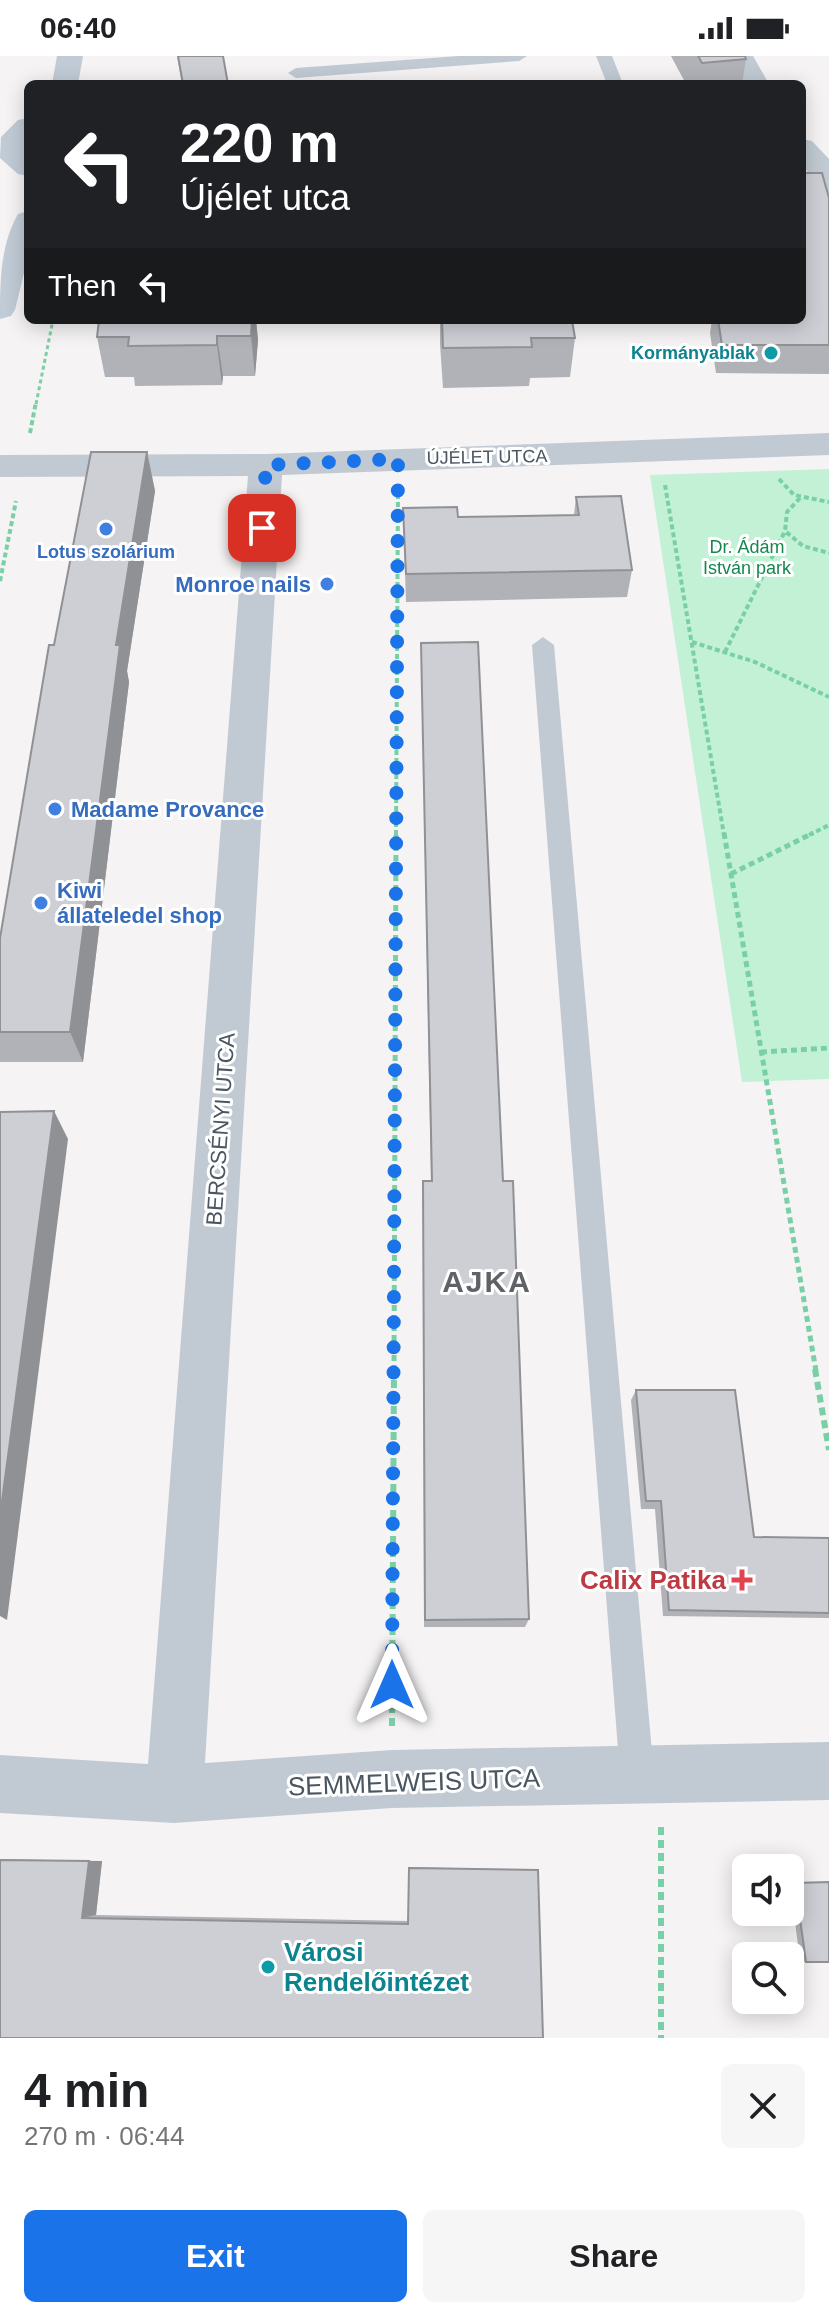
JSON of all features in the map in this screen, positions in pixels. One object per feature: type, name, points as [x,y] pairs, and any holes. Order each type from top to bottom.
[{"type":"main road","points":[[66,80],[70,56]]},
{"type":"main road","points":[[16,131],[11,143],[17,164]]},
{"type":"main road","points":[[0,310],[13,257],[24,230]]},
{"type":"street","points":[[740,56],[754,80]]},
{"type":"street","points":[[811,152],[829,185]]},
{"type":"street","name":"ÚJÉLET UTCA","points":[[0,466],[266,465],[660,453],[829,444]]},
{"type":"street","name":"BERCSÉNYI UTCA","points":[[174,1794],[266,465]]},
{"type":"street","name":"SEMMELWEIS UTCA","points":[[0,1784],[174,1794],[392,1779],[829,1771]]},
{"type":"lane","points":[[291,56],[298,79],[519,56]]},
{"type":"lane","points":[[604,56],[613,80]]},
{"type":"lane","points":[[543,645],[649,1774]]},
{"type":"path","points":[[660,453],[829,1450]]},
{"type":"path","points":[[392,1779],[398,459]]},
{"type":"path","points":[[725,652],[785,531],[783,519],[791,504],[800,498]]},
{"type":"path","points":[[785,531],[803,546],[829,553]]},
{"type":"path","points":[[692,642],[755,662],[829,697]]},
{"type":"path","points":[[731,874],[829,825]]},
{"type":"path","points":[[761,1052],[829,1048]]},
{"type":"path","points":[[649,1774],[661,2038]]},
{"type":"green space","name":"Dr. Ádám István park","points":[[829,469],[829,1079],[742,1082],[650,475]]},
{"type":"building","points":[[178,56],[223,56],[227,80],[182,80]]},
{"type":"building","points":[[698,56],[745,56],[746,59],[702,63]]},
{"type":"building","points":[[806,173],[822,173],[829,198],[829,345],[722,345],[719,324],[806,324]]},
{"type":"building","points":[[99,324],[252,324],[251,336],[217,336],[217,345],[128,346],[129,337],[97,337]]},
{"type":"building","points":[[442,324],[573,324],[575,338],[531,338],[532,347],[443,348]]},
{"type":"building","points":[[91,452],[147,452],[116,645],[120,645],[70,1032],[0,1032],[0,938],[49,645],[54,645]]},
{"type":"building","points":[[621,496],[632,570],[406,574],[403,508],[457,507],[458,517],[579,515],[576,497]]},
{"type":"building","points":[[478,642],[503,1181],[513,1181],[529,1619],[425,1620],[423,1181],[432,1181],[421,643]]},
{"type":"building","points":[[54,1111],[0,1516],[0,1112]]},
{"type":"building","points":[[636,1390],[735,1390],[754,1537],[829,1538],[829,1613],[669,1610],[661,1501],[646,1501]]},
{"type":"building","name":"Városi Rendelőintézet","points":[[0,1860],[89,1861],[82,1918],[408,1924],[409,1868],[538,1870],[543,2038],[0,2038]]},
{"type":"building","points":[[829,1882],[829,1962],[806,1962],[801,1926],[804,1926],[804,1883]]},
{"type":"place","name":"Kormányablak","points":[[771,353]]},
{"type":"place","name":"Lotus szolárium","points":[[106,529]]},
{"type":"place","name":"Monroe nails","points":[[327,584]]},
{"type":"place","name":"Madame Provance","points":[[55,809]]},
{"type":"place","name":"Kiwi állateledel shop","points":[[41,903]]},
{"type":"place","name":"Calix Patika","points":[[742,1580]]},
{"type":"place","name":"Városi Rendelőintézet","points":[[268,1967]]},
{"type":"district","name":"AJKA","points":[[487,1282]]},
{"type":"route","points":[[262,528],[266,465],[398,459],[392,1685]]}]
